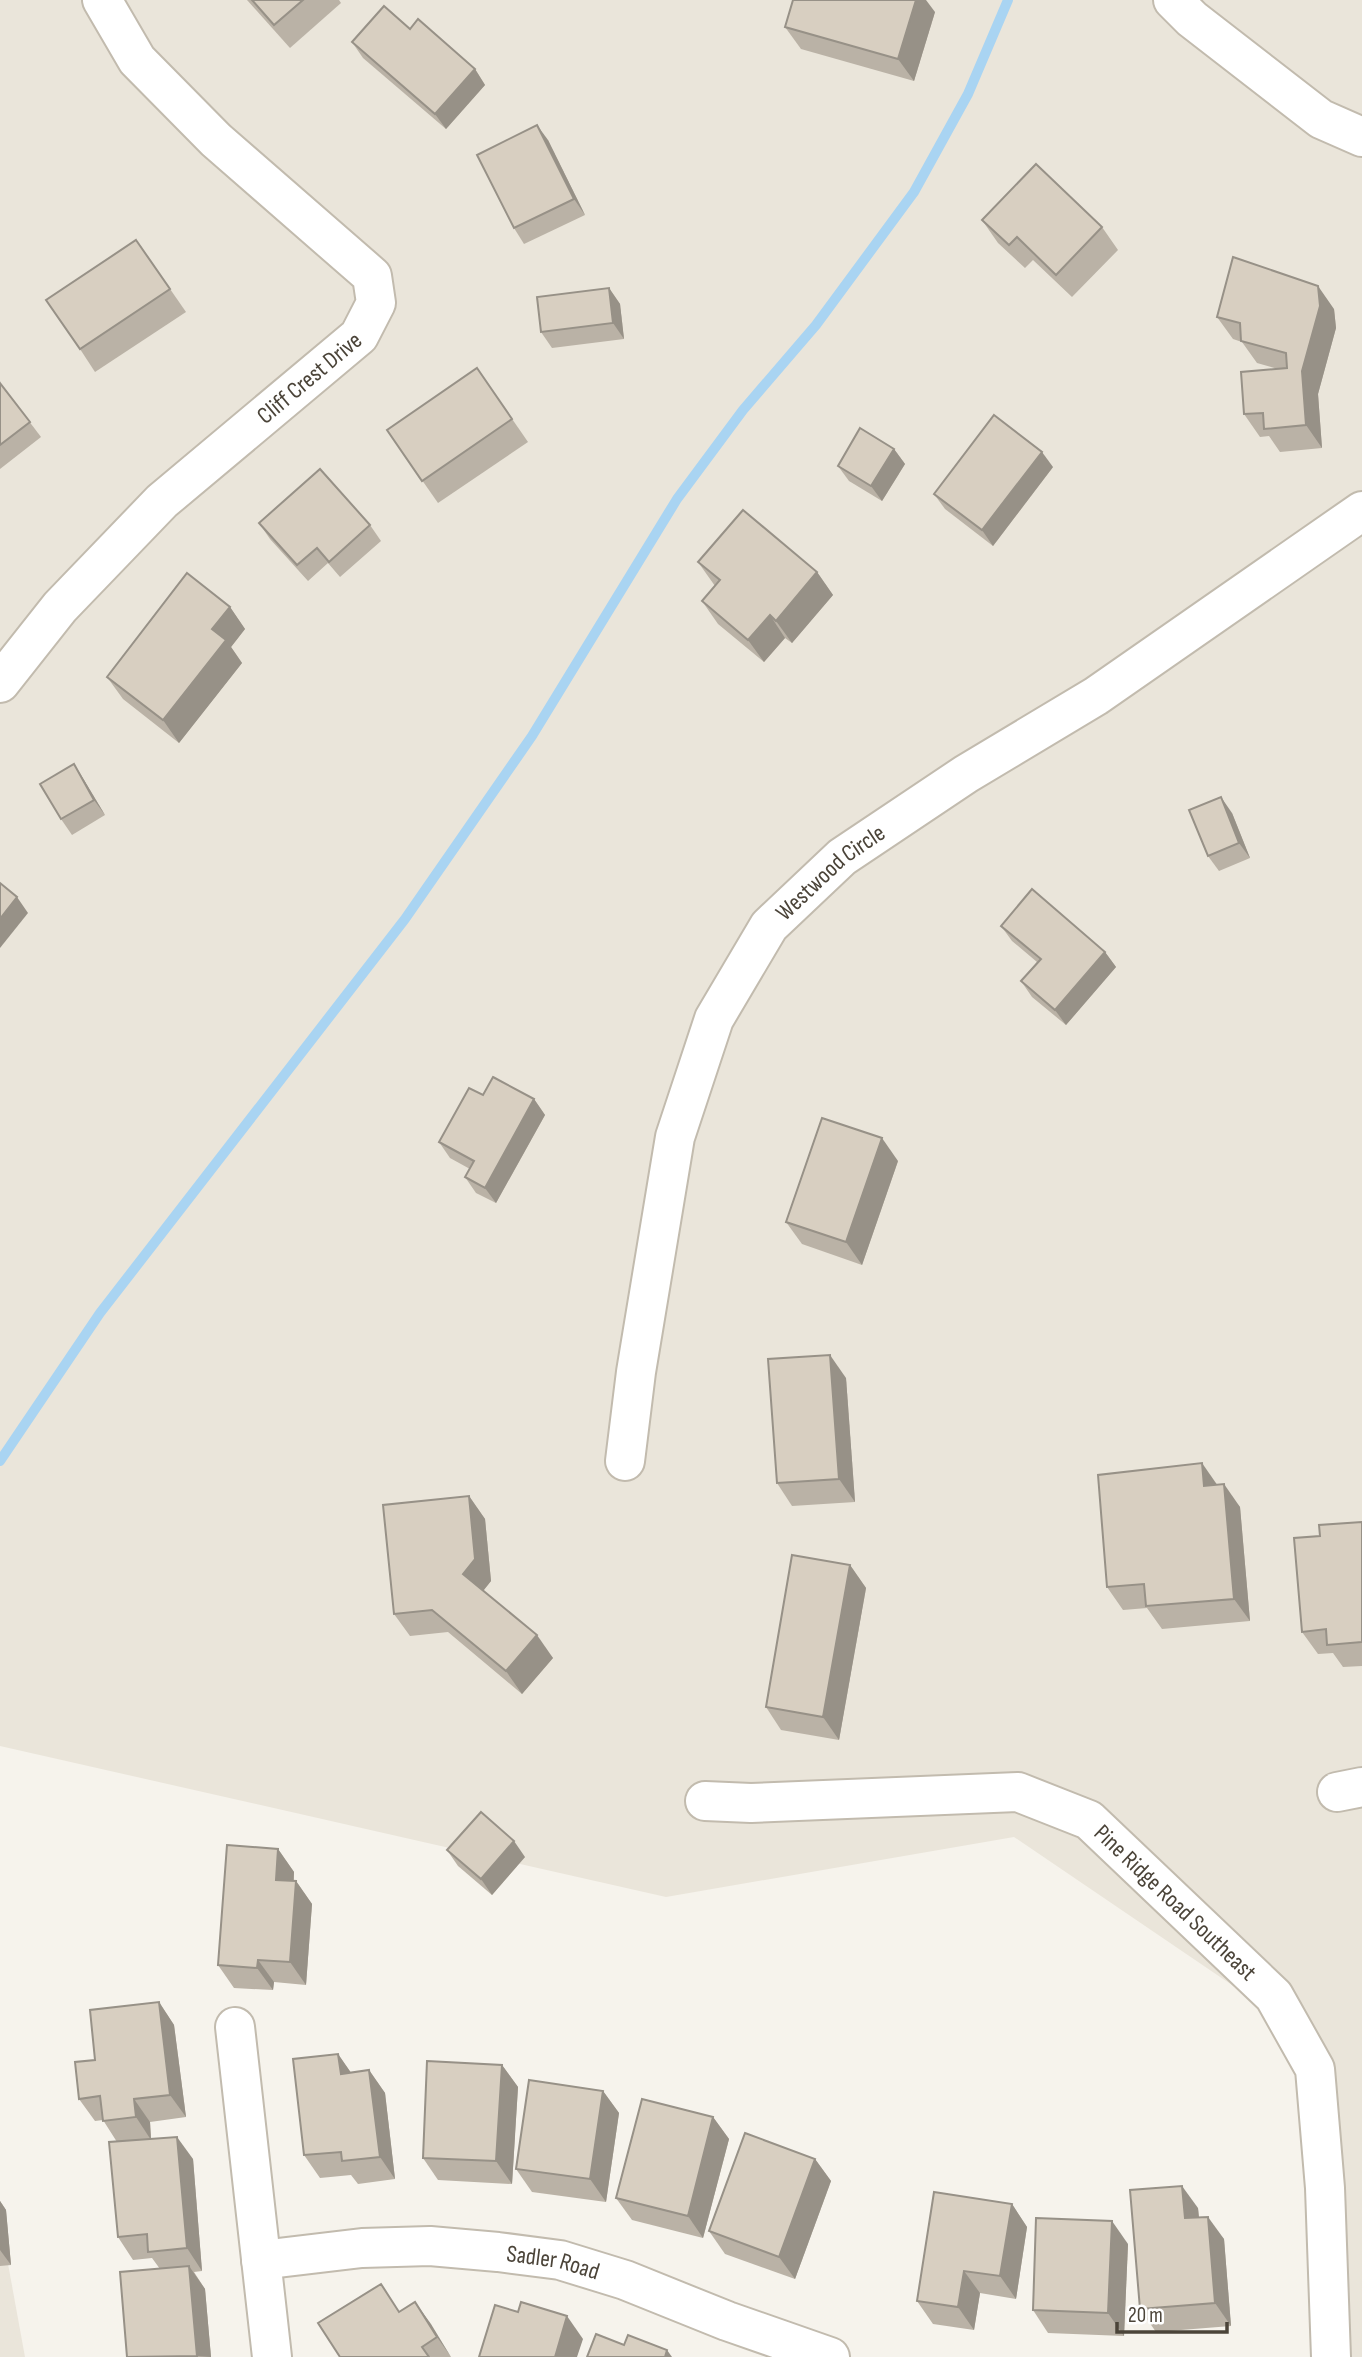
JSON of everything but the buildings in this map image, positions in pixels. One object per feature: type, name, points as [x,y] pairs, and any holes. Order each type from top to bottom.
[{"type":"street","name":"Cliff Crest Drive","points":[[0,683],[60,607],[162,501],[359,336],[376,303],[372,276],[216,140],[137,60],[102,0]]},
{"type":"street","points":[[1173,0],[1192,19],[1321,119],[1362,137]]},
{"type":"street","name":"Westwood Circle","points":[[625,1461],[636,1371],[675,1137],[714,1020],[769,926],[842,857],[966,774],[1096,696],[1362,511]]},
{"type":"street","name":"Pine Ridge Road Southeast","points":[[705,1801],[778,1802],[1018,1792],[1089,1820],[1274,1996],[1315,2068],[1325,2188],[1331,2357]]},
{"type":"street","points":[[235,2026],[272,2357]]},
{"type":"street","name":"Sadler Road","points":[[261,2260],[362,2248],[430,2246],[560,2260],[625,2280],[727,2321],[830,2357]]},
{"type":"shaded area","points":[[0,0],[1362,0],[1362,2357],[1318,2357],[1307,2036],[1014,1837],[666,1897],[0,1746]]},
{"type":"shaded area","points":[[0,2220],[25,2357],[0,2357]]},
{"type":"waterway","points":[[0,1461],[100,1313],[405,919],[532,736],[677,499],[743,410],[816,325],[914,192],[968,94],[1008,0]]}]
